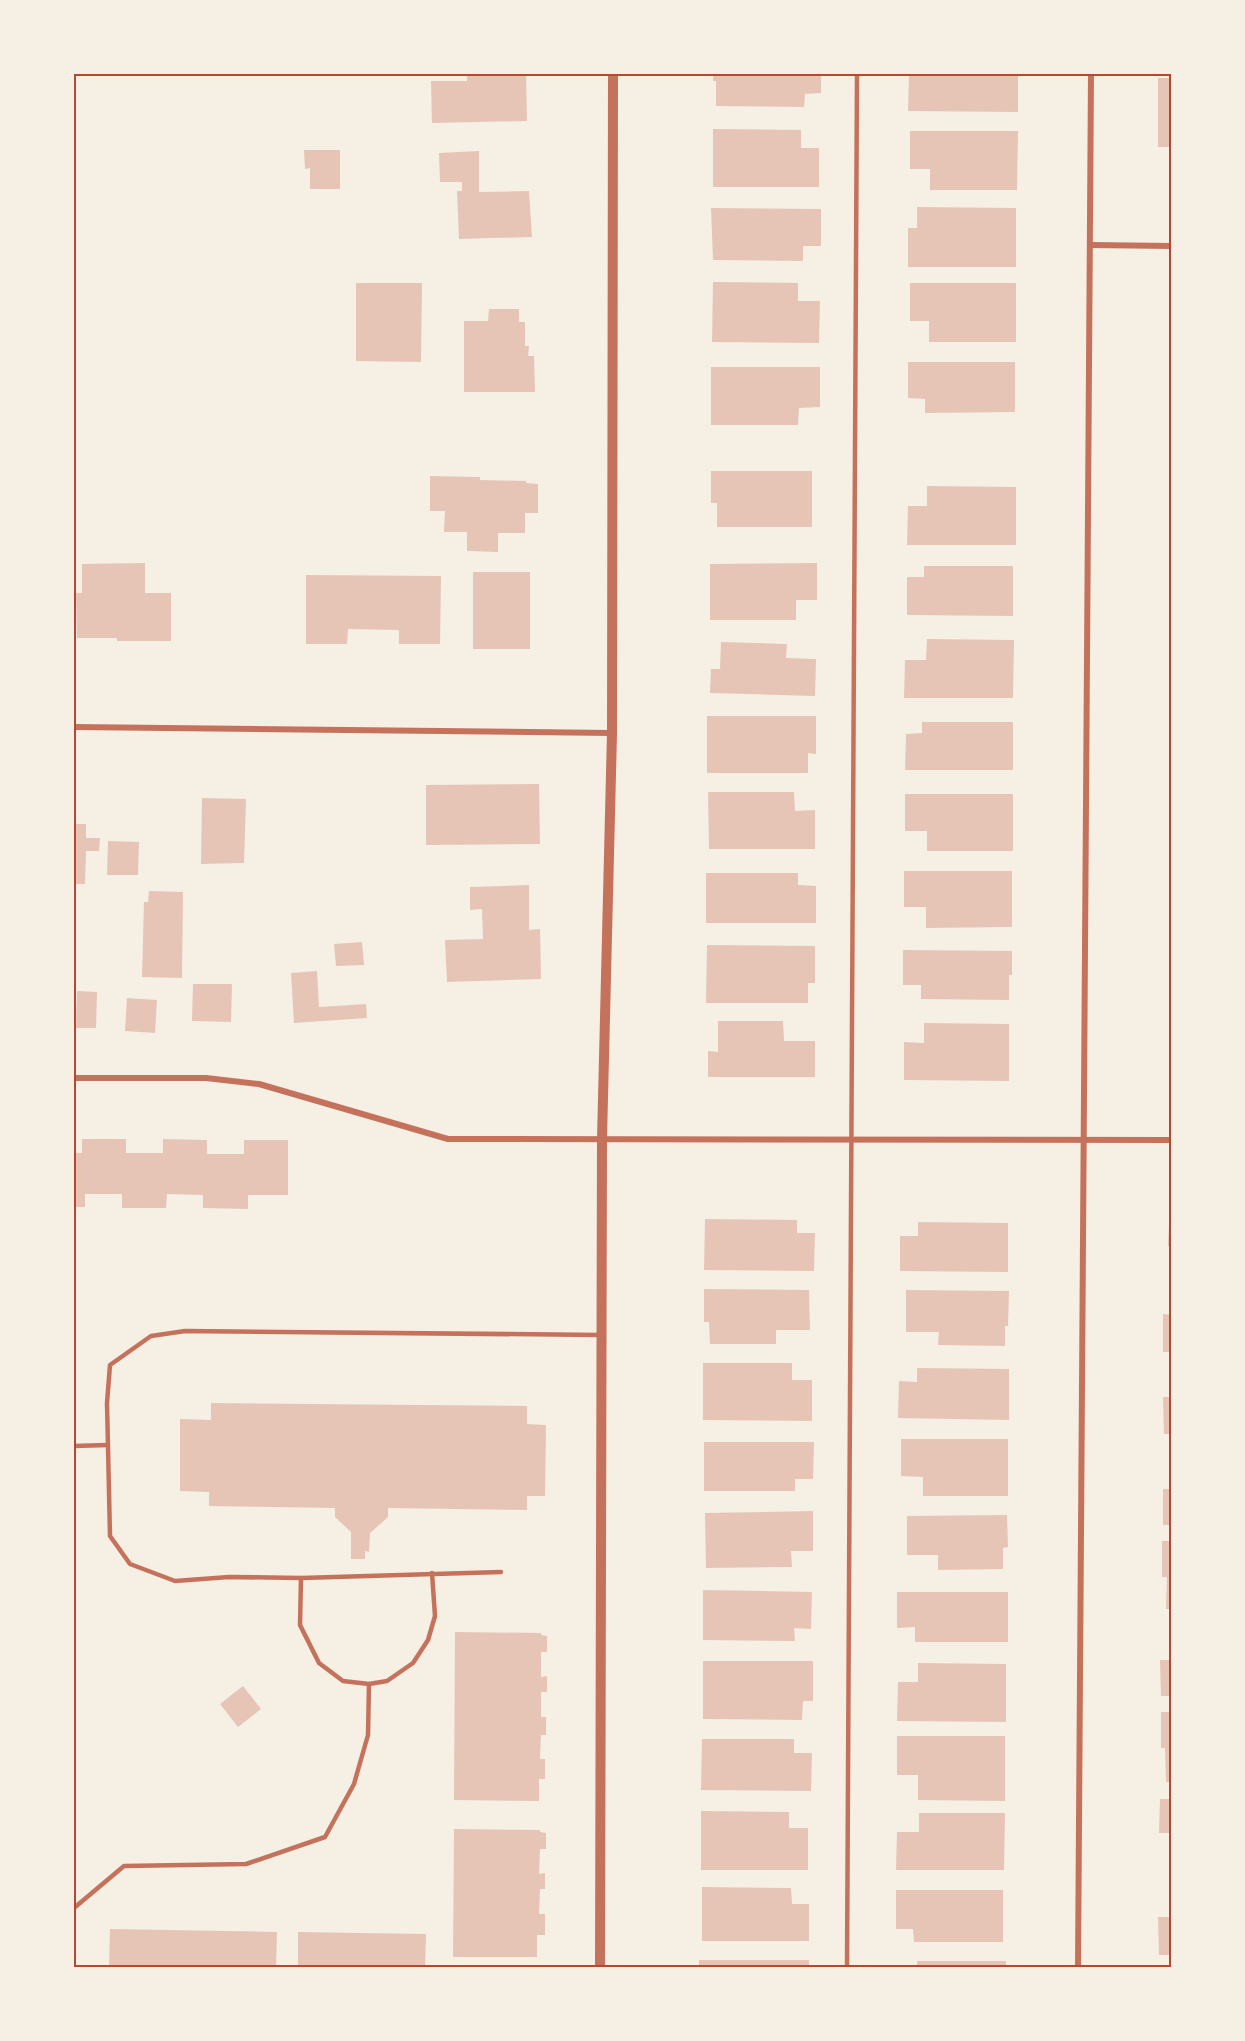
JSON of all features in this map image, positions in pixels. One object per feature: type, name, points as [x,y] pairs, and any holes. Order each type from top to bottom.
[{"type":"street","points":[[600,1968],[602,1139],[612,733],[613,74]]},
{"type":"street","points":[[1078,1968],[1091,74]]},
{"type":"street","points":[[1090,245],[1172,246]]},
{"type":"street","points":[[74,727],[612,733]]},
{"type":"street","points":[[74,1078],[206,1078],[259,1084],[448,1139],[1172,1140]]},
{"type":"lane","points":[[847,1968],[857,74]]},
{"type":"lane","points":[[501,1572],[301,1578],[229,1577],[175,1581],[130,1564],[110,1536],[107,1403],[110,1365],[152,1336],[185,1331],[601,1335]]},
{"type":"lane","points":[[74,1446],[108,1445]]},
{"type":"lane","points":[[301,1578],[300,1625],[319,1663],[343,1681],[369,1684],[387,1680],[413,1663],[428,1640],[435,1616],[432,1573]]},
{"type":"lane","points":[[74,1908],[124,1866],[246,1864],[325,1837],[354,1784],[368,1735],[369,1684]]},
{"type":"building","points":[[467,74],[526,74],[527,121],[432,123],[431,81],[467,81]]},
{"type":"building","points":[[713,74],[821,74],[821,93],[805,94],[804,107],[716,106],[716,81],[713,81]]},
{"type":"building","points":[[909,74],[1018,74],[1018,112],[908,111]]},
{"type":"building","points":[[1158,78],[1172,78],[1172,147],[1158,147]]},
{"type":"building","points":[[713,129],[801,130],[801,148],[819,148],[819,187],[713,187]]},
{"type":"building","points":[[910,131],[1018,131],[1017,190],[930,190],[930,169],[910,169]]},
{"type":"building","points":[[304,150],[340,150],[340,189],[310,189],[310,168],[305,169]]},
{"type":"building","points":[[479,151],[479,192],[529,191],[532,237],[459,239],[457,191],[462,191],[462,182],[440,182],[439,153]]},
{"type":"building","points":[[917,207],[1016,208],[1016,267],[908,267],[908,228],[917,228]]},
{"type":"building","points":[[711,208],[821,209],[821,246],[803,246],[803,261],[713,260]]},
{"type":"building","points":[[713,282],[798,283],[798,301],[820,301],[819,343],[712,342]]},
{"type":"building","points":[[356,283],[422,283],[421,362],[356,361]]},
{"type":"building","points":[[910,283],[1016,283],[1016,342],[929,342],[929,321],[910,321]]},
{"type":"building","points":[[489,309],[519,309],[519,322],[525,322],[525,346],[529,346],[528,356],[534,356],[535,392],[464,392],[464,321],[488,321]]},
{"type":"building","points":[[908,362],[1015,362],[1015,412],[925,413],[925,399],[908,398]]},
{"type":"building","points":[[711,367],[820,367],[820,407],[799,408],[798,425],[711,425]]},
{"type":"building","points":[[711,471],[812,471],[812,527],[717,527],[717,503],[711,503]]},
{"type":"building","points":[[430,476],[480,477],[480,480],[526,481],[526,483],[538,484],[538,513],[525,513],[525,533],[498,533],[498,552],[467,551],[467,532],[444,532],[445,511],[430,511]]},
{"type":"building","points":[[927,486],[1016,487],[1016,545],[907,545],[908,506],[927,506]]},
{"type":"building","points":[[145,563],[145,593],[171,593],[171,641],[77,638],[76,593],[82,593],[82,564]]},
{"type":"building","points":[[817,563],[817,600],[796,600],[796,620],[710,620],[710,564]]},
{"type":"building","points":[[924,566],[1013,566],[1013,616],[907,615],[907,577],[924,577]]},
{"type":"building","points":[[473,572],[530,572],[530,649],[473,649]]},
{"type":"building","points":[[306,575],[441,576],[440,644],[399,644],[399,630],[348,629],[347,644],[306,644]]},
{"type":"building","points":[[927,639],[1014,640],[1013,698],[904,698],[905,660],[926,660]]},
{"type":"building","points":[[721,642],[787,644],[786,658],[816,659],[815,696],[710,693],[711,669],[720,669]]},
{"type":"building","points":[[707,716],[816,716],[816,754],[808,753],[808,773],[707,773]]},
{"type":"building","points":[[922,722],[1013,722],[1013,770],[905,770],[906,734],[922,733]]},
{"type":"building","points":[[539,784],[540,844],[426,845],[426,785]]},
{"type":"building","points":[[708,792],[794,792],[795,811],[815,810],[815,849],[709,849]]},
{"type":"building","points":[[905,794],[1013,794],[1013,851],[927,851],[927,831],[905,831]]},
{"type":"building","points":[[202,798],[246,799],[244,863],[201,864]]},
{"type":"building","points":[[74,824],[86,824],[86,838],[100,838],[99,851],[86,851],[85,884],[74,884]]},
{"type":"building","points":[[108,841],[139,842],[138,875],[107,875]]},
{"type":"building","points":[[904,871],[1012,871],[1012,927],[926,928],[926,907],[904,907]]},
{"type":"building","points":[[706,873],[798,873],[798,885],[816,886],[816,923],[706,923]]},
{"type":"building","points":[[529,885],[529,930],[540,929],[541,979],[447,982],[445,940],[483,939],[482,909],[470,910],[470,887]]},
{"type":"building","points":[[149,891],[183,892],[182,978],[142,977],[144,902],[148,902]]},
{"type":"building","points":[[362,942],[364,965],[336,966],[334,944]]},
{"type":"building","points":[[707,945],[815,946],[815,983],[808,983],[808,1003],[706,1003]]},
{"type":"building","points":[[903,950],[1012,951],[1009,1000],[921,999],[921,985],[903,985]]},
{"type":"building","points":[[317,971],[319,1007],[366,1004],[367,1018],[294,1023],[291,973]]},
{"type":"building","points":[[193,984],[232,984],[231,1022],[192,1021]]},
{"type":"building","points":[[77,991],[97,992],[96,1028],[76,1028]]},
{"type":"building","points":[[127,998],[157,1000],[155,1033],[125,1031]]},
{"type":"building","points":[[718,1021],[783,1021],[784,1041],[815,1041],[815,1077],[708,1077],[708,1051],[718,1052]]},
{"type":"building","points":[[924,1023],[1009,1024],[1009,1081],[904,1080],[904,1042],[924,1043]]},
{"type":"building","points":[[82,1139],[126,1139],[126,1153],[163,1153],[163,1139],[207,1140],[207,1154],[244,1154],[244,1140],[288,1140],[288,1195],[248,1195],[248,1209],[203,1208],[203,1195],[167,1194],[166,1208],[122,1208],[122,1194],[85,1194],[85,1207],[74,1207],[74,1153],[82,1153]]},
{"type":"building","points":[[705,1219],[797,1220],[797,1233],[815,1233],[814,1271],[704,1270]]},
{"type":"building","points":[[918,1222],[1008,1223],[1008,1272],[900,1271],[900,1236],[918,1236]]},
{"type":"building","points":[[1169,1223],[1172,1223],[1172,1246],[1168,1246]]},
{"type":"building","points":[[704,1289],[809,1290],[810,1330],[776,1330],[776,1344],[710,1344],[709,1322],[704,1322]]},
{"type":"building","points":[[906,1290],[1009,1291],[1005,1346],[938,1345],[939,1332],[906,1332]]},
{"type":"building","points":[[1163,1314],[1172,1315],[1172,1352],[1163,1352]]},
{"type":"building","points":[[703,1363],[792,1363],[792,1380],[812,1380],[812,1421],[703,1420]]},
{"type":"building","points":[[917,1368],[1009,1369],[1009,1420],[898,1418],[899,1381],[917,1382]]},
{"type":"building","points":[[1163,1397],[1172,1397],[1172,1434],[1164,1434]]},
{"type":"building","points":[[211,1403],[527,1406],[527,1424],[546,1425],[545,1496],[527,1496],[527,1510],[388,1508],[388,1517],[370,1533],[369,1552],[365,1551],[365,1559],[351,1559],[351,1532],[335,1517],[335,1508],[209,1506],[209,1492],[180,1491],[180,1419],[211,1420]]},
{"type":"building","points":[[901,1439],[1008,1439],[1008,1496],[923,1496],[923,1477],[901,1476]]},
{"type":"building","points":[[704,1442],[814,1442],[813,1479],[795,1479],[795,1491],[704,1491]]},
{"type":"building","points":[[1163,1489],[1172,1489],[1172,1525],[1163,1525]]},
{"type":"building","points":[[813,1511],[813,1551],[791,1551],[792,1567],[706,1568],[705,1513]]},
{"type":"building","points":[[1007,1515],[1008,1547],[1003,1548],[1003,1569],[938,1570],[938,1555],[907,1555],[907,1516]]},
{"type":"building","points":[[1162,1541],[1172,1541],[1172,1609],[1166,1609],[1167,1577],[1162,1577]]},
{"type":"building","points":[[703,1590],[812,1592],[811,1629],[794,1628],[795,1641],[703,1640]]},
{"type":"building","points":[[897,1592],[1008,1592],[1008,1642],[915,1642],[915,1627],[897,1628]]},
{"type":"building","points":[[455,1632],[541,1633],[547,1636],[547,1652],[541,1652],[541,1677],[547,1676],[547,1692],[541,1692],[541,1717],[546,1717],[546,1735],[541,1735],[540,1759],[545,1759],[545,1779],[539,1779],[539,1801],[454,1800]]},
{"type":"building","points":[[1160,1660],[1172,1660],[1172,1696],[1161,1696]]},
{"type":"building","points":[[703,1661],[813,1661],[813,1701],[803,1701],[802,1720],[703,1719]]},
{"type":"building","points":[[918,1663],[1006,1664],[1006,1722],[897,1721],[898,1682],[918,1682]]},
{"type":"building","points":[[243,1686],[261,1709],[238,1727],[220,1704]]},
{"type":"building","points":[[1161,1712],[1172,1712],[1172,1782],[1166,1782],[1165,1748],[1161,1748]]},
{"type":"building","points":[[897,1736],[1005,1736],[1005,1801],[918,1800],[918,1775],[897,1775]]},
{"type":"building","points":[[702,1739],[794,1739],[794,1753],[812,1753],[811,1791],[701,1790]]},
{"type":"building","points":[[1160,1799],[1172,1799],[1172,1833],[1159,1833]]},
{"type":"building","points":[[701,1811],[789,1812],[789,1828],[808,1828],[808,1870],[701,1870]]},
{"type":"building","points":[[919,1813],[1005,1813],[1004,1870],[896,1870],[897,1832],[919,1832]]},
{"type":"building","points":[[454,1829],[540,1830],[546,1833],[546,1849],[540,1849],[539,1874],[545,1873],[545,1889],[540,1889],[539,1914],[545,1914],[545,1935],[537,1935],[537,1957],[453,1957]]},
{"type":"building","points":[[702,1887],[791,1888],[792,1904],[809,1904],[809,1941],[702,1941]]},
{"type":"building","points":[[896,1890],[1003,1890],[1003,1942],[914,1942],[913,1929],[896,1929]]},
{"type":"building","points":[[1158,1917],[1172,1917],[1172,1955],[1159,1955]]},
{"type":"building","points":[[110,1929],[277,1932],[276,1968],[109,1968]]},
{"type":"building","points":[[298,1932],[426,1934],[425,1968],[298,1968]]},
{"type":"building","points":[[699,1960],[809,1960],[809,1968],[699,1968]]},
{"type":"building","points":[[917,1961],[1006,1961],[1006,1968],[917,1968]]}]
